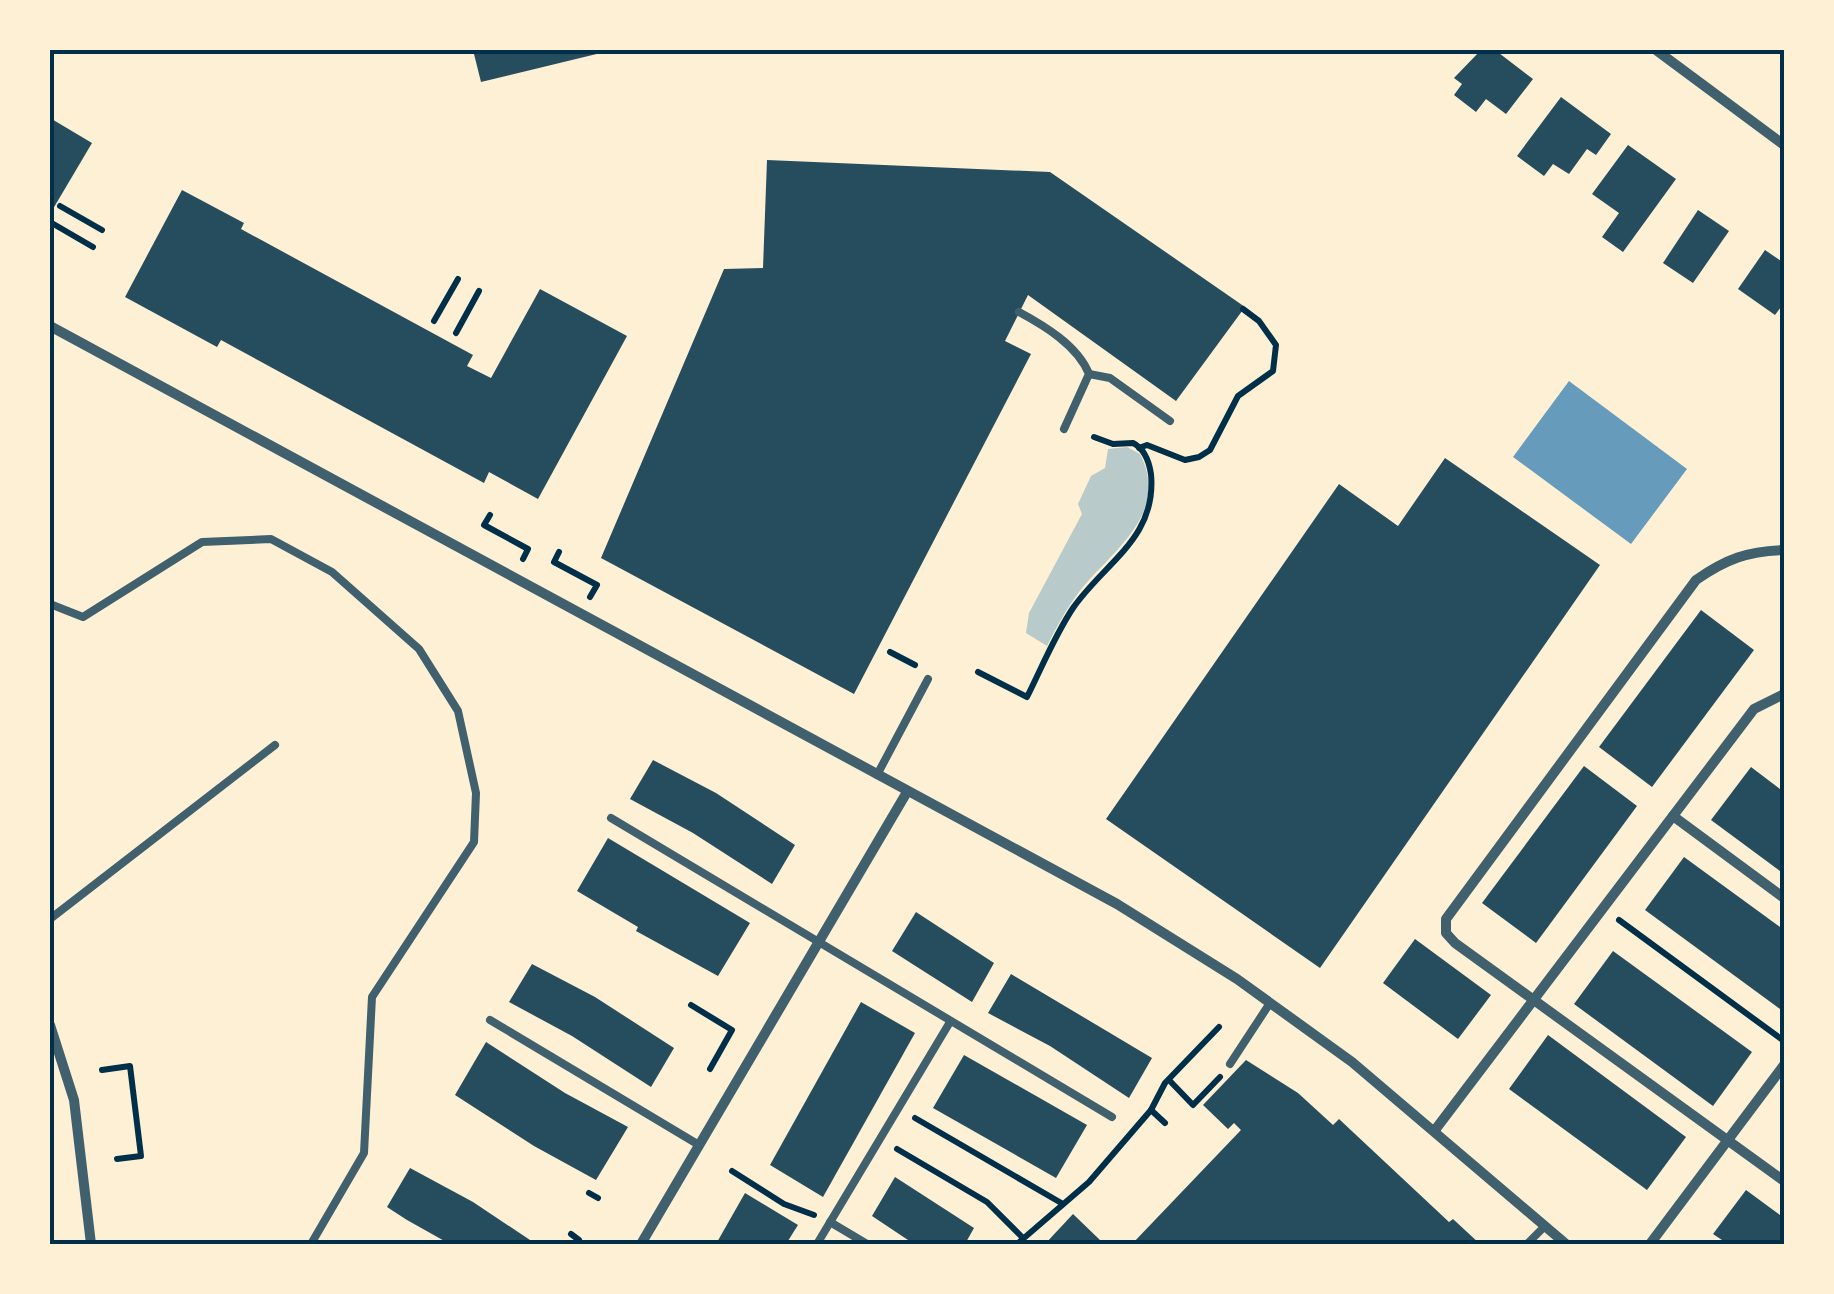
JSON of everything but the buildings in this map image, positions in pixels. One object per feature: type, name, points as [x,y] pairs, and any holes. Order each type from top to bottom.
[{"type":"street","points":[[1656,50],[1784,145]]},
{"type":"street","points":[[50,326],[1116,904],[1270,1002],[1435,1130],[1566,1244]]},
{"type":"street","points":[[1784,550],[1755,550],[1726,560],[1696,580],[1451,906],[1446,933],[1784,1181]]},
{"type":"street","points":[[1435,1130],[1754,709],[1784,694]]},
{"type":"street","points":[[642,1244],[907,792]]},
{"type":"street","points":[[1673,816],[1784,898]]},
{"type":"street","points":[[50,1025],[74,1100],[92,1244]]},
{"type":"street","points":[[1650,1244],[1784,1065]]},
{"type":"lane","points":[[1019,312],[1052,332],[1084,363],[1089,374],[1064,429]]},
{"type":"lane","points":[[1089,374],[1110,378],[1170,421]]},
{"type":"lane","points":[[50,604],[83,618],[202,542],[271,539],[332,572],[419,649],[458,711],[476,793],[474,842],[372,998],[364,1153],[311,1244]]},
{"type":"lane","points":[[877,776],[928,679]]},
{"type":"lane","points":[[50,918],[275,745]]},
{"type":"lane","points":[[611,818],[1112,1117]]},
{"type":"lane","points":[[1230,1064],[1270,1002]]},
{"type":"lane","points":[[490,1020],[699,1145]]},
{"type":"lane","points":[[817,1244],[950,1022]]},
{"type":"lane","points":[[830,1222],[866,1244]]},
{"type":"lane","points":[[1526,1244],[1545,1226]]},
{"type":"path","points":[[60,206],[102,230]]},
{"type":"path","points":[[50,222],[93,247]]},
{"type":"path","points":[[434,321],[458,279]]},
{"type":"path","points":[[456,333],[480,291]]},
{"type":"path","points":[[1094,437],[1138,448],[1153,446],[1184,460],[1210,450],[1238,396],[1273,371],[1276,344],[1259,320],[1244,309]]},
{"type":"path","points":[[978,672],[1027,696],[1052,641],[1086,590],[1127,550],[1144,525],[1152,481],[1138,448]]},
{"type":"path","points":[[490,515],[484,525],[528,549],[514,576]]},
{"type":"path","points":[[559,552],[554,562],[597,584],[582,613]]},
{"type":"path","points":[[890,652],[918,666]]},
{"type":"path","points":[[1602,907],[1784,1041]]},
{"type":"path","points":[[691,1006],[732,1030],[710,1069]]},
{"type":"path","points":[[897,1149],[987,1202],[1020,1241],[1089,1182],[1151,1110],[1168,1080],[1220,1026]]},
{"type":"path","points":[[1168,1080],[1193,1105],[1230,1064]]},
{"type":"path","points":[[102,1070],[130,1066],[141,1156],[117,1158]]},
{"type":"path","points":[[1151,1110],[1165,1123]]},
{"type":"path","points":[[916,1118],[1064,1204]]},
{"type":"path","points":[[732,1171],[784,1204],[815,1216]]},
{"type":"path","points":[[588,1193],[598,1198]]},
{"type":"path","points":[[571,1234],[579,1240]]},
{"type":"shaded area","points":[[1127,447],[1140,454],[1148,476],[1148,496],[1142,514],[1133,531],[1074,598],[1047,646],[1026,633],[1029,613],[1082,514],[1078,504],[1091,476],[1105,468],[1108,449]]},
{"type":"water","points":[[1569,381],[1687,469],[1631,544],[1513,457]]}]
